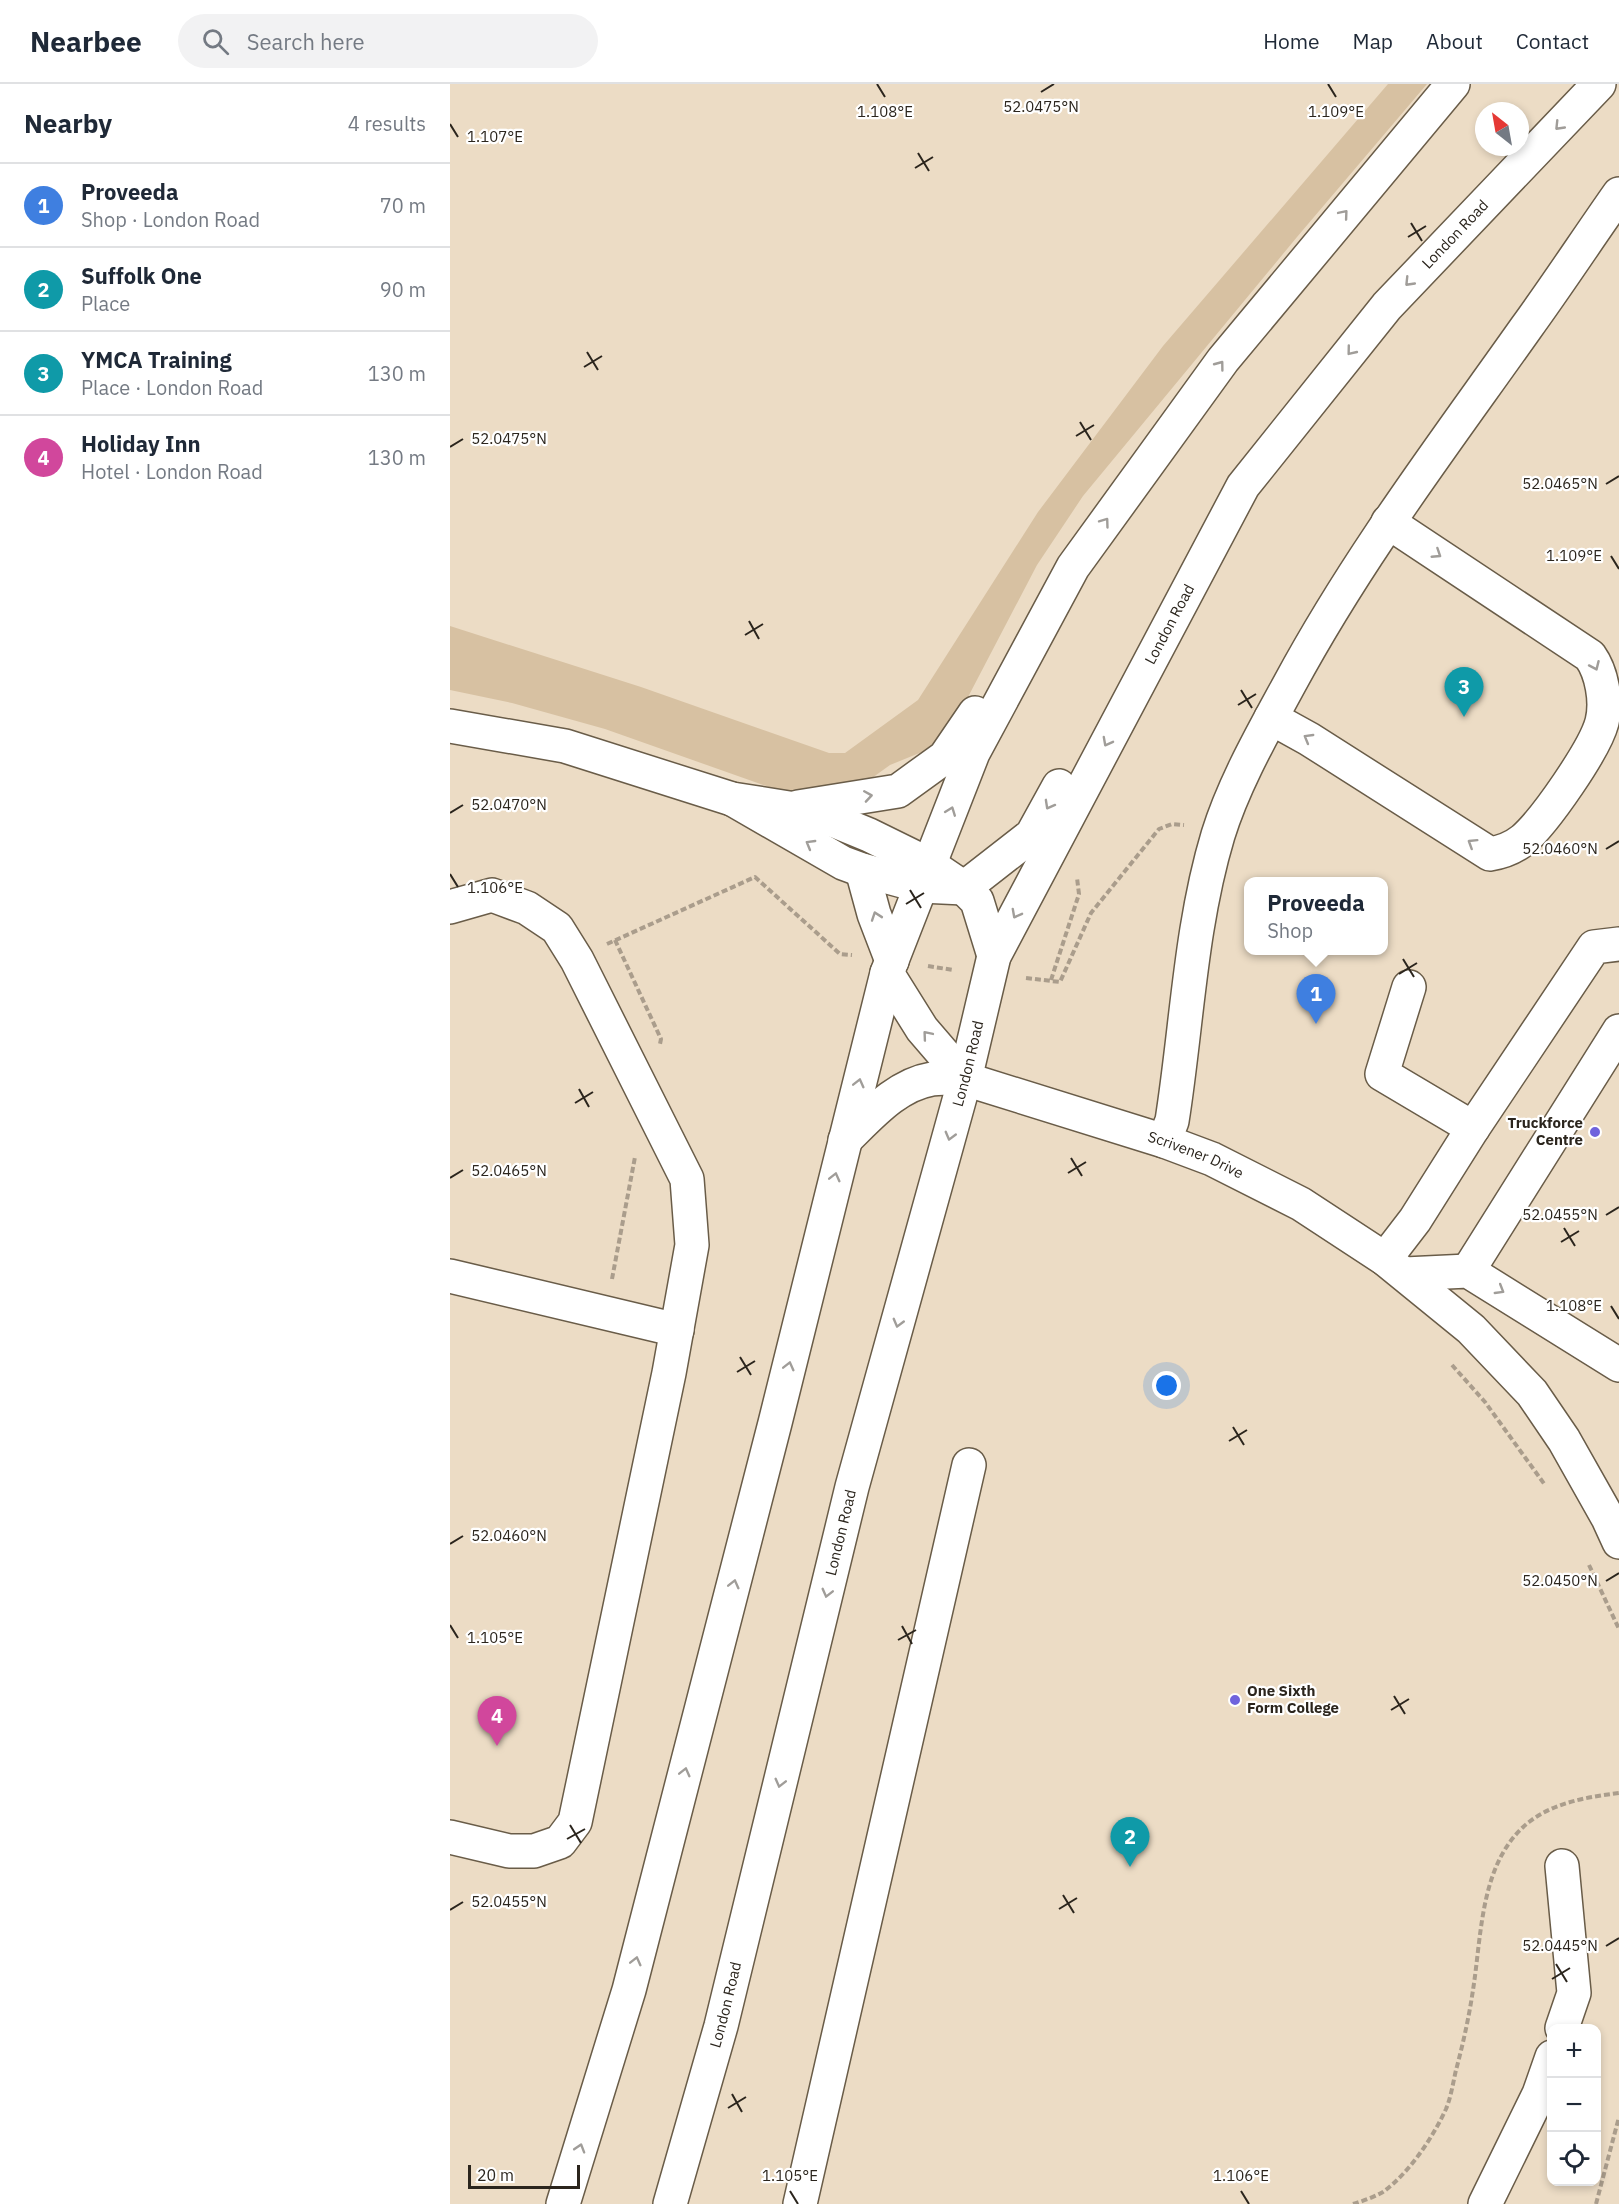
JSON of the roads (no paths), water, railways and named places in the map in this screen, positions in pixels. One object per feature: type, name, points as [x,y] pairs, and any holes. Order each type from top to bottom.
[{"type":"main road","points":[[789,808],[898,791],[945,757],[1072,570],[1223,360],[1453,84]]},
{"type":"main road","name":"London Road","points":[[670,2204],[721,2026],[852,1487],[965,1079],[992,966],[1243,486],[1387,306],[1599,84]]},
{"type":"main road","points":[[1164,1141],[1172,1121],[1203,894],[1219,833],[1251,755],[1319,631],[1388,522],[1619,194]]},
{"type":"main road","points":[[964,888],[1032,835],[1168,587],[1243,486]]},
{"type":"main road","points":[[1271,718],[1309,739],[1490,854],[1504,852],[1523,840],[1535,828],[1570,780],[1595,740],[1605,704],[1596,665],[1590,656],[1388,522]]},
{"type":"main road","points":[[563,2204],[629,1990],[772,1435],[844,1140],[890,967],[973,753],[1072,570]]},
{"type":"main road","points":[[450,726],[565,746],[732,799],[789,808],[835,821],[895,846],[926,876]]},
{"type":"main road","points":[[732,799],[843,863],[862,870],[926,876],[964,888],[977,901],[992,966]]},
{"type":"main road","points":[[862,870],[890,967],[922,1029],[965,1079]]},
{"type":"main road","points":[[450,907],[492,895],[527,908],[557,928],[578,960],[687,1179],[692,1245],[575,1822],[560,1842],[534,1851],[509,1851],[450,1837]]},
{"type":"main road","points":[[1619,944],[1594,947],[1473,1128],[1416,1220],[1395,1266],[1468,1271],[1619,1365]]},
{"type":"main road","points":[[1409,987],[1382,1074],[1473,1128]]},
{"type":"main road","points":[[1468,1271],[1619,1031]]},
{"type":"main road","points":[[844,1140],[891,1097],[908,1087],[933,1079],[965,1079]]},
{"type":"main road","name":"Scrivener Drive","points":[[965,1079],[1164,1141],[1212,1159],[1302,1204],[1395,1266],[1470,1329],[1532,1393],[1564,1440],[1619,1542]]},
{"type":"main road","points":[[450,1276],[676,1329]]},
{"type":"main road","points":[[800,2204],[969,1464]]},
{"type":"main road","points":[[1562,1866],[1574,1993],[1563,2024]]},
{"type":"main road","points":[[1485,2204],[1539,2094],[1547,2069]]},
{"type":"place","name":"YMCA Training","points":[[1464,717]]},
{"type":"place","name":"Proveeda","points":[[1316,1024]]},
{"type":"place","name":"Truckforce Centre","points":[[1595,1132]]},
{"type":"place","name":"One Sixth Form College","points":[[1235,1700]]},
{"type":"place","name":"Holiday Inn","points":[[497,1746]]},
{"type":"place","name":"Suffolk One","points":[[1130,1867]]}]
